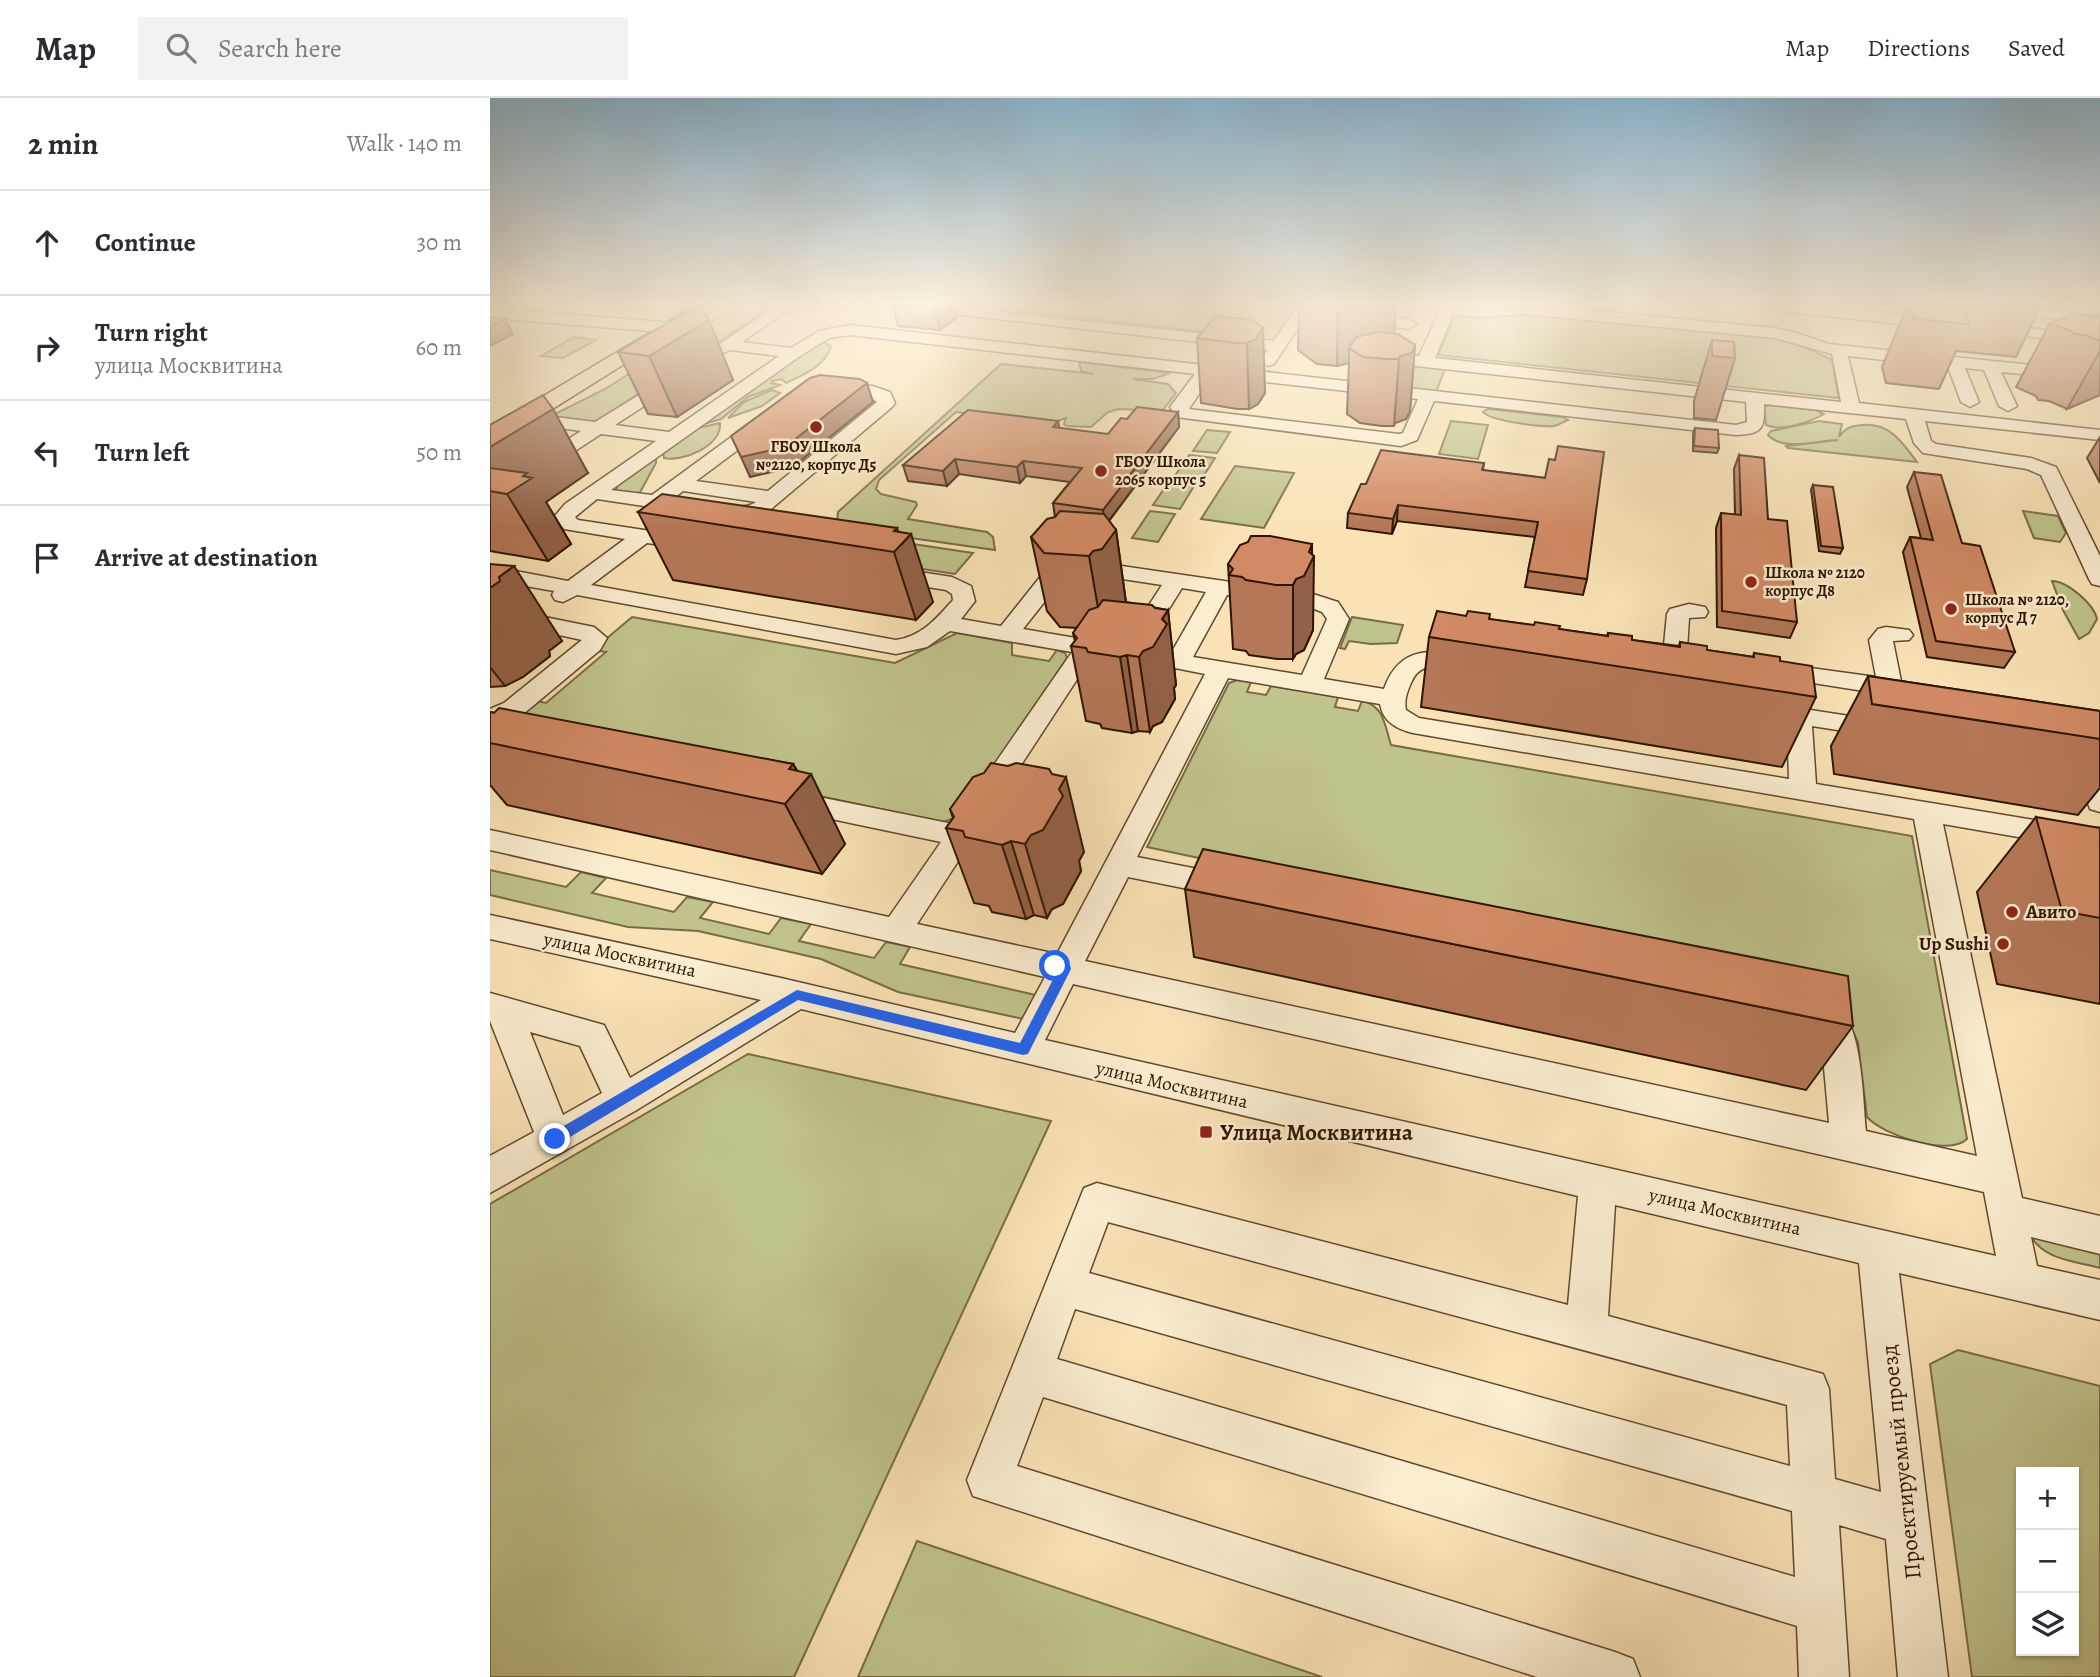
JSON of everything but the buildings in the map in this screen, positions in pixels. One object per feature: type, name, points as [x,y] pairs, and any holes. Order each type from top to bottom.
[{"type":"main road","points":[[490,438],[588,380]]},
{"type":"street","points":[[490,498],[673,380]]},
{"type":"street","points":[[704,545],[566,522],[564,517],[594,493],[757,380]]},
{"type":"street","points":[[1200,380],[1179,407],[1182,412],[1392,440],[1411,436],[1428,395]]},
{"type":"street","points":[[1292,380],[1737,430],[1750,429],[1756,423],[1755,397]]},
{"type":"street","points":[[1376,389],[1380,380]]},
{"type":"street","points":[[1592,380],[2100,435]]},
{"type":"street","points":[[1850,380],[1854,390],[1851,408]]},
{"type":"street","points":[[1959,380],[1964,401],[2014,407],[1998,380]]},
{"type":"street","points":[[1287,427],[1314,382]]},
{"type":"street","points":[[594,493],[656,502],[746,514],[757,511],[886,403],[884,396],[872,391],[839,387],[803,393],[656,502]]},
{"type":"street","points":[[1914,415],[1923,443],[1930,449],[2031,464],[2049,471],[2100,579]]},
{"type":"street","points":[[524,418],[673,438]]},
{"type":"street","points":[[680,485],[773,498]]},
{"type":"street","points":[[529,621],[643,536]]},
{"type":"street","points":[[1007,634],[1056,572],[1068,566],[1086,566],[1313,601],[1335,611],[1338,619],[1310,684]]},
{"type":"street","points":[[490,573],[896,647],[922,642],[933,636],[964,601],[965,595],[960,588],[951,584],[869,571]]},
{"type":"street","points":[[1129,654],[1176,580]]},
{"type":"street","points":[[1178,662],[1220,587]]},
{"type":"street","points":[[1698,612],[1678,614],[1675,655],[1728,663]]},
{"type":"street","points":[[490,613],[586,632],[595,638],[592,645],[513,709],[490,719]]},
{"type":"street","points":[[944,623],[1393,698]]},
{"type":"street","points":[[1890,687],[1881,640],[1886,634],[1901,635]]},
{"type":"street","points":[[896,931],[1087,647]]},
{"type":"street","points":[[1492,668],[1439,660],[1415,662],[1403,669],[1391,706],[1396,715],[1413,724],[1926,811],[2091,846]]},
{"type":"street","points":[[1755,667],[1924,693]]},
{"type":"street","points":[[1023,1050],[1220,669]]},
{"type":"street","points":[[1745,708],[1902,733]]},
{"type":"street","points":[[1799,716],[1803,791]]},
{"type":"street","points":[[2083,761],[2100,802]]},
{"type":"street","points":[[761,796],[960,836]]},
{"type":"street","points":[[1926,811],[2020,1280]]},
{"type":"street","points":[[490,840],[1849,1144],[2003,1196],[2100,1235]]},
{"type":"street","points":[[1119,864],[1263,893]]},
{"type":"street","name":"улица Москвитина","points":[[490,927],[797,995],[2100,1300]]},
{"type":"street","points":[[490,1176],[797,995]]},
{"type":"street","points":[[1800,1002],[1821,1009],[1835,1025],[1849,1144]]},
{"type":"street","points":[[498,1009],[592,1035],[623,1100]]},
{"type":"street","points":[[498,1009],[555,1139]]},
{"type":"street","points":[[1586,1332],[1598,1182]]},
{"type":"street","points":[[1615,1677],[989,1480],[1097,1201],[1808,1390],[1824,1677]]},
{"type":"street","name":"Проектируемый проезд","points":[[1876,1247],[1923,1677]]},
{"type":"street","points":[[1064,1286],[1814,1494],[1907,1523]]},
{"type":"street","points":[[1031,1373],[1820,1609]]},
{"type":"green space","points":[[620,380],[660,380],[595,422],[556,417],[555,414]]},
{"type":"green space","points":[[766,380],[779,380],[771,383],[780,385],[748,397],[721,419],[704,424]]},
{"type":"green space","points":[[984,380],[1138,380],[1168,384],[1176,393],[1162,411],[1119,409],[1108,412],[1091,427],[1067,426],[1064,424],[1066,418],[1050,424],[956,412],[879,480],[876,489],[881,494],[916,502],[917,505],[908,519],[987,532],[993,537],[995,550],[876,533],[837,521],[838,512]]},
{"type":"green space","points":[[1396,380],[1441,380],[1436,392],[1392,387]]},
{"type":"green space","points":[[1668,380],[1836,380],[1839,398]]},
{"type":"green space","points":[[772,390],[780,393],[762,406],[728,418],[744,402]]},
{"type":"green space","points":[[1769,405],[1815,410],[1824,414],[1795,425],[1772,427],[1766,425],[1764,407]]},
{"type":"green space","points":[[1488,409],[1563,417],[1568,420],[1554,426],[1505,421],[1483,412]]},
{"type":"green space","points":[[1451,421],[1488,425],[1478,459],[1439,454]]},
{"type":"green space","points":[[1819,421],[1842,424],[1839,437],[1852,427],[1881,427],[1894,435],[1917,462],[1788,448],[1786,446],[1838,440],[1791,444],[1774,440],[1768,435],[1771,431]]},
{"type":"green space","points":[[720,423],[715,439],[700,451],[672,459],[664,458],[663,452],[698,428]]},
{"type":"green space","points":[[1207,430],[1230,432],[1217,453],[1193,451]]},
{"type":"green space","points":[[1189,455],[1215,458],[1201,480],[1174,477]]},
{"type":"green space","points":[[656,457],[656,463],[638,496],[616,492],[617,485]]},
{"type":"green space","points":[[1235,466],[1294,473],[1264,528],[1201,519]]},
{"type":"green space","points":[[1168,483],[1194,486],[1180,509],[1153,505]]},
{"type":"green space","points":[[671,508],[973,553],[955,574],[647,527]]},
{"type":"green space","points":[[1150,511],[1175,514],[1158,542],[1132,538]]},
{"type":"green space","points":[[2023,511],[2058,516],[2066,533],[2060,542],[2034,538]]},
{"type":"green space","points":[[2052,581],[2072,589],[2095,613],[2097,619],[2089,633],[2079,639],[2063,610]]},
{"type":"green space","points":[[632,617],[895,663],[957,633],[1012,643],[1012,655],[1049,661],[1057,650],[1065,653],[1067,658],[960,816],[943,822],[490,727],[533,700],[546,703],[606,652],[593,650]]},
{"type":"green space","points":[[1352,617],[1403,625],[1397,643],[1349,641],[1345,649],[1340,648]]},
{"type":"green space","points":[[1237,680],[1251,682],[1247,692],[1266,695],[1271,686],[1338,697],[1335,707],[1358,711],[1362,701],[1369,703],[1382,717],[1391,745],[1912,836],[1967,1139],[1946,1146],[1916,1142],[1887,1131],[1867,1117],[1858,1042],[1846,1017],[1147,847],[1229,683]]},
{"type":"green space","points":[[490,870],[566,887],[581,872],[606,878],[592,893],[674,912],[687,897],[713,902],[700,918],[769,934],[781,918],[811,924],[799,941],[874,958],[886,942],[910,947],[900,964],[1040,996],[1028,1020],[898,992],[821,959],[698,931],[628,927],[490,895]]},
{"type":"green space","points":[[748,1054],[1051,1121],[794,1677],[490,1677],[490,1204]]},
{"type":"green space","points":[[2030,1235],[2100,1251],[2100,1268],[2051,1255]]},
{"type":"green space","points":[[1958,1350],[2100,1386],[2100,1677],[1972,1677],[1930,1364]]},
{"type":"green space","points":[[917,1541],[1322,1677],[858,1677]]},
{"type":"place","name":"ГБОУ Школа №2120, корпус Д5","points":[[816,427]]},
{"type":"place","name":"ГБОУ Школа 2065 корпус 5","points":[[1101,471]]},
{"type":"place","name":"Школа № 2120 корпус Д8","points":[[1751,582]]},
{"type":"place","name":"Школа № 2120, корпус Д 7","points":[[1951,609]]},
{"type":"place","name":"Авито","points":[[2012,912]]},
{"type":"place","name":"Up Sushi","points":[[2003,944]]},
{"type":"place","name":"Улица Москвитина","points":[[1206,1132]]},
{"type":"route","points":[[555,1139],[797,995],[1023,1050],[1065,969],[1055,966]]}]
